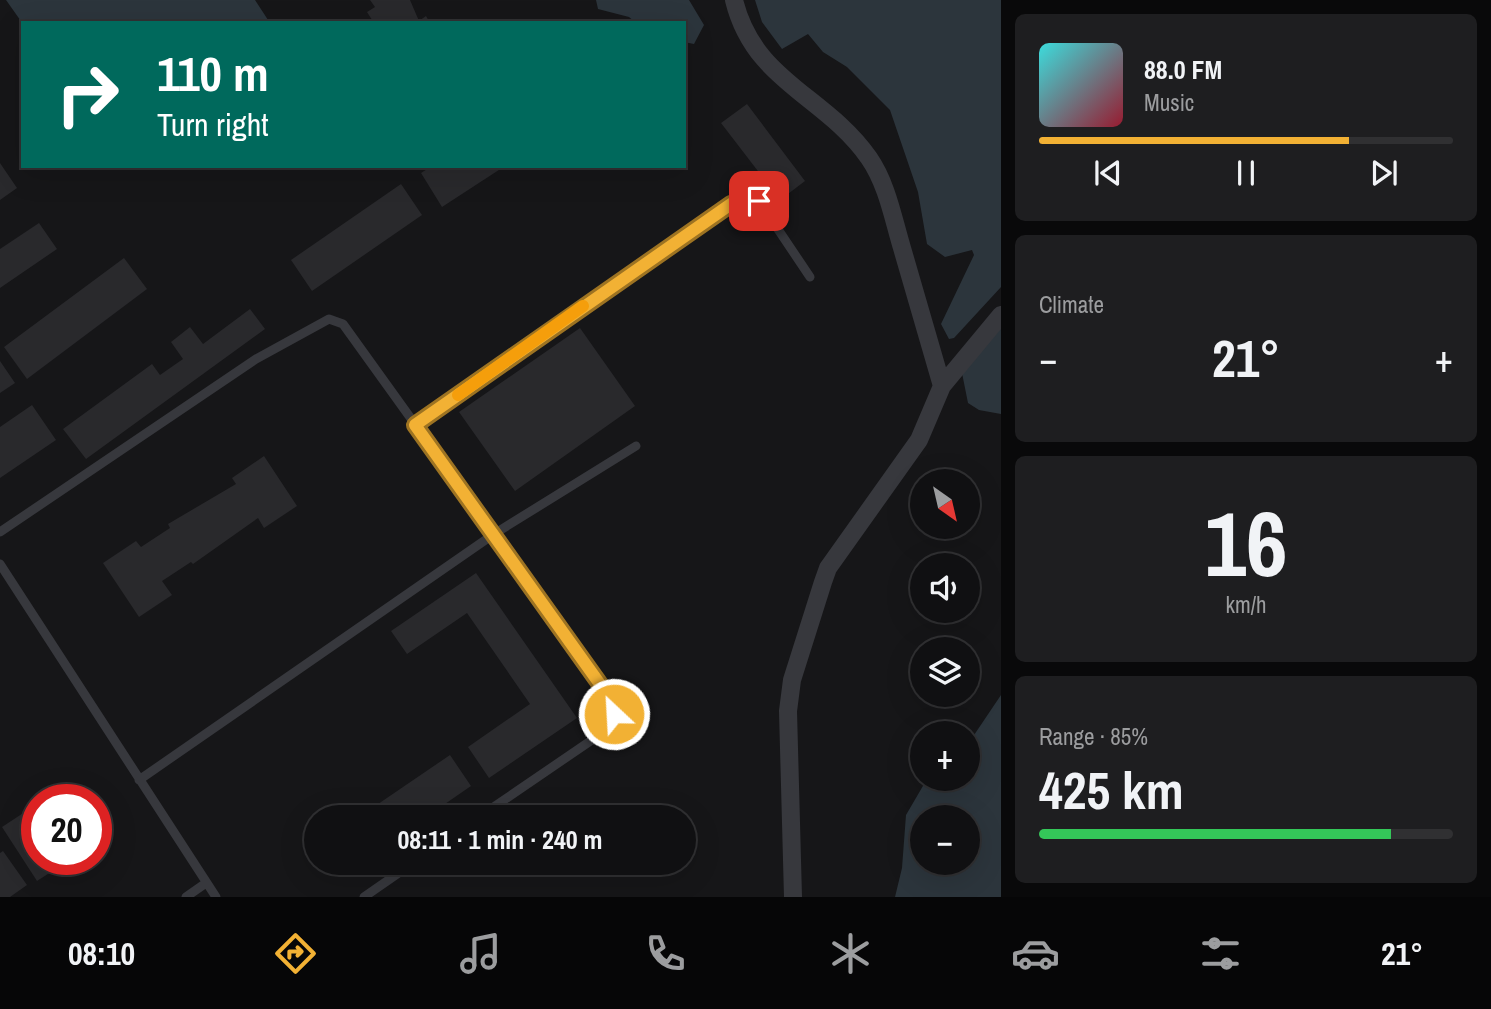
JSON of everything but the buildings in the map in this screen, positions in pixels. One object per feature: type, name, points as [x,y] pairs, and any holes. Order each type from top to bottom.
[{"type":"street","points":[[734,0],[737,16],[757,54],[777,75],[827,113],[870,160],[886,194],[942,386]]},
{"type":"street","points":[[793,897],[788,711],[792,680],[828,568],[914,450],[942,386],[1001,316]]},
{"type":"lane","points":[[415,425],[731,204],[750,197],[759,201],[810,277]]},
{"type":"lane","points":[[0,532],[256,359],[329,319],[343,324],[612,701],[614,714],[608,729],[497,805]]},
{"type":"lane","points":[[139,780],[494,534],[635,446]]},
{"type":"lane","points":[[0,564],[216,897]]},
{"type":"lane","points":[[364,897],[396,875]]},
{"type":"lane","points":[[186,897],[206,883]]},
{"type":"shaded area","points":[[6,0],[255,0],[269,21],[21,21]]},
{"type":"shaded area","points":[[596,0],[689,0],[704,25],[694,44],[686,42],[686,21],[634,21],[629,17],[598,9]]},
{"type":"shaded area","points":[[755,0],[1001,0],[1001,287],[954,338],[949,339],[941,324],[974,255],[972,250],[945,257],[927,244],[918,192],[890,110],[847,67],[823,52],[808,34],[782,49],[762,22]]},
{"type":"shaded area","points":[[1001,321],[1001,414],[979,410],[968,403],[961,368]]},
{"type":"shaded area","points":[[1001,695],[1001,897],[895,897],[902,868],[906,815],[910,808],[910,875],[980,875],[980,805],[912,805],[920,791],[980,791],[980,726]]},
{"type":"slow traffic","points":[[458,395],[583,306]]},
{"type":"route","points":[[614,714],[612,701],[415,425],[731,204],[750,197],[759,201]]}]
